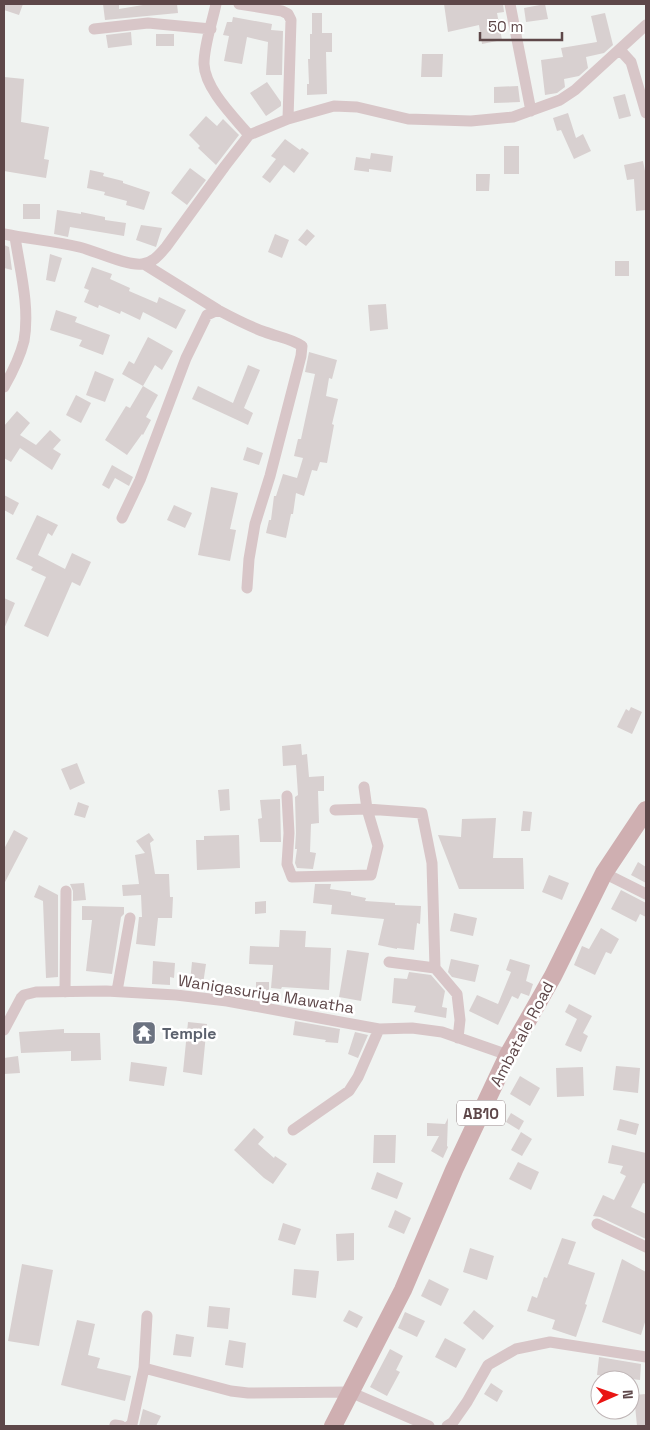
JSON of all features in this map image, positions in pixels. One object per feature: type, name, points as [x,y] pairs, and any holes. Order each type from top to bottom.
[{"type":"main road","name":"Ambatale Road","points":[[332,1426],[403,1290],[454,1170],[508,1055],[553,976],[604,873],[646,810]]},
{"type":"street","points":[[216,4],[206,50],[204,65],[206,75],[214,92],[249,135]]},
{"type":"street","points":[[239,4],[282,11],[288,14],[291,20],[288,119]]},
{"type":"street","points":[[510,4],[531,111]]},
{"type":"street","points":[[94,29],[148,23],[211,29]]},
{"type":"street","points":[[4,387],[19,356],[24,341],[26,325],[24,296],[10,235],[81,247],[134,264],[144,264],[156,258],[166,246],[249,135],[288,119],[334,106],[357,107],[408,119],[471,121],[513,117],[560,100],[575,90],[646,25]]},
{"type":"street","points":[[620,50],[632,62],[646,113]]},
{"type":"street","points":[[144,264],[240,322],[291,339],[302,346],[270,476],[255,524],[249,559],[247,588]]},
{"type":"street","points":[[122,518],[140,480],[186,358],[207,315],[218,310]]},
{"type":"street","points":[[287,796],[289,833],[287,864],[292,878],[371,875],[378,846],[364,787]]},
{"type":"street","points":[[335,810],[368,809],[422,813],[432,863],[435,968],[457,994],[460,1020],[458,1038]]},
{"type":"street","points":[[604,873],[646,894]]},
{"type":"street","points":[[65,992],[66,891]]},
{"type":"street","points":[[117,991],[130,918]]},
{"type":"street","points":[[389,962],[435,968]]},
{"type":"street","name":"Wanigasuriya Mawatha","points":[[4,1030],[24,995],[36,992],[117,991],[227,1001],[379,1029],[412,1028],[442,1032],[508,1055]]},
{"type":"street","points":[[293,1130],[349,1092],[358,1077],[379,1029]]},
{"type":"street","points":[[597,1224],[646,1247]]},
{"type":"street","points":[[129,1426],[132,1424],[144,1368],[147,1316]]},
{"type":"street","points":[[447,1426],[453,1422],[467,1402],[488,1365],[516,1349],[550,1342],[646,1357]]},
{"type":"street","points":[[144,1368],[231,1391],[248,1393],[350,1392],[429,1426]]},
{"type":"building","points":[[4,4],[23,4],[19,15],[4,10]]},
{"type":"building","points":[[103,4],[119,4],[119,9],[143,4],[177,4],[178,13],[105,20]]},
{"type":"building","points":[[444,4],[503,4],[504,12],[497,13],[502,40],[482,44],[479,25],[448,32]]},
{"type":"building","points":[[545,4],[548,19],[526,22],[524,8]]},
{"type":"building","points":[[312,13],[322,13],[322,33],[332,33],[332,52],[326,52],[327,94],[307,95]]},
{"type":"building","points":[[605,13],[613,45],[604,53],[586,57],[588,68],[579,76],[564,79],[565,87],[557,93],[545,95],[541,60],[563,57],[561,48],[597,42],[591,16]]},
{"type":"building","points":[[233,17],[272,24],[271,30],[283,31],[282,75],[266,75],[268,42],[247,37],[242,64],[224,61],[229,36],[223,35],[227,22],[232,22]]},
{"type":"building","points":[[131,32],[132,45],[108,48],[106,35]]},
{"type":"building","points":[[156,34],[174,34],[174,46],[156,46]]},
{"type":"building","points":[[422,54],[443,54],[442,77],[421,77]]},
{"type":"building","points":[[4,77],[24,79],[21,122],[49,127],[44,159],[49,160],[46,178],[4,171]]},
{"type":"building","points":[[267,82],[281,102],[281,106],[266,116],[250,93]]},
{"type":"building","points":[[518,86],[520,102],[494,103],[494,87]]},
{"type":"building","points":[[625,94],[631,116],[619,119],[613,97]]},
{"type":"building","points":[[568,113],[576,138],[583,134],[591,151],[574,159],[561,130],[557,131],[553,118]]},
{"type":"building","points":[[206,116],[217,126],[223,119],[239,135],[216,165],[198,148],[200,146],[189,135]]},
{"type":"building","points":[[285,139],[300,150],[302,148],[309,153],[294,173],[284,165],[270,183],[262,177],[276,159],[271,156]]},
{"type":"building","points":[[504,146],[519,146],[519,174],[504,174]]},
{"type":"building","points":[[371,153],[393,156],[391,172],[369,169],[369,172],[354,170],[356,157],[370,159]]},
{"type":"building","points":[[643,161],[646,176],[646,210],[636,211],[634,179],[627,180],[624,165]]},
{"type":"building","points":[[190,168],[206,180],[187,205],[171,193]]},
{"type":"building","points":[[90,170],[104,173],[103,176],[123,181],[123,183],[150,192],[144,210],[126,205],[127,201],[104,195],[105,192],[87,188]]},
{"type":"building","points":[[476,174],[490,174],[489,191],[476,191]]},
{"type":"building","points":[[23,204],[40,204],[40,219],[23,219]]},
{"type":"building","points":[[57,210],[81,214],[81,212],[105,217],[105,220],[126,223],[124,236],[70,227],[68,237],[54,234]]},
{"type":"building","points":[[141,225],[162,228],[156,247],[136,240]]},
{"type":"building","points":[[307,229],[315,236],[306,246],[298,240]]},
{"type":"building","points":[[275,234],[289,240],[282,258],[268,252]]},
{"type":"building","points":[[4,245],[9,247],[12,270],[4,268]]},
{"type":"building","points":[[50,254],[62,258],[55,282],[46,280]]},
{"type":"building","points":[[615,261],[629,261],[629,276],[615,276]]},
{"type":"building","points":[[92,267],[112,274],[110,279],[130,288],[129,291],[157,303],[159,297],[186,310],[176,329],[143,312],[140,320],[121,311],[120,314],[99,305],[98,308],[84,302],[89,290],[84,288]]},
{"type":"building","points":[[386,304],[388,329],[370,331],[368,305]]},
{"type":"building","points":[[56,310],[77,317],[75,322],[110,335],[103,355],[79,346],[82,340],[50,330]]},
{"type":"building","points":[[148,337],[173,351],[162,370],[155,365],[143,386],[122,374],[129,361],[134,364]]},
{"type":"building","points":[[309,352],[337,360],[332,379],[329,378],[326,396],[338,399],[332,424],[334,425],[327,463],[320,462],[317,471],[312,470],[304,496],[296,493],[293,514],[291,514],[286,538],[266,533],[269,520],[271,520],[274,496],[276,496],[283,474],[297,478],[303,458],[294,456],[298,439],[301,439],[315,374],[305,372]]},
{"type":"building","points":[[248,365],[260,370],[244,408],[253,413],[248,425],[192,399],[198,386],[233,403]]},
{"type":"building","points":[[95,371],[114,379],[105,402],[86,395]]},
{"type":"building","points":[[143,386],[158,395],[146,417],[151,420],[143,435],[127,455],[105,440],[126,406],[130,408]]},
{"type":"building","points":[[76,395],[91,403],[81,423],[66,415]]},
{"type":"building","points":[[17,411],[30,423],[20,435],[36,445],[50,430],[61,440],[53,449],[61,454],[52,470],[20,448],[11,462],[4,458],[4,426]]},
{"type":"building","points":[[247,447],[263,453],[259,465],[243,460]]},
{"type":"building","points":[[112,465],[133,477],[129,486],[115,478],[109,489],[102,485]]},
{"type":"building","points":[[211,487],[238,493],[230,529],[236,530],[230,561],[198,555]]},
{"type":"building","points":[[4,495],[19,503],[13,515],[4,510]]},
{"type":"building","points":[[174,505],[192,513],[185,528],[167,520]]},
{"type":"building","points":[[37,515],[58,525],[52,536],[48,533],[38,555],[65,569],[72,553],[91,562],[80,586],[72,582],[48,637],[24,626],[46,577],[31,570],[33,567],[16,559]]},
{"type":"building","points":[[4,598],[15,603],[4,629]]},
{"type":"building","points":[[631,707],[642,712],[632,734],[617,727],[626,709],[629,711]]},
{"type":"building","points":[[301,744],[302,755],[307,754],[309,777],[324,776],[324,791],[318,791],[319,823],[311,824],[310,852],[316,853],[313,869],[297,868],[295,863],[297,849],[295,849],[295,797],[298,795],[296,765],[283,766],[282,746]]},
{"type":"building","points":[[77,763],[85,783],[70,790],[61,769]]},
{"type":"building","points":[[229,789],[230,810],[220,811],[218,790]]},
{"type":"building","points":[[280,799],[281,842],[260,842],[258,819],[262,818],[260,800]]},
{"type":"building","points":[[78,802],[89,806],[85,818],[74,815]]},
{"type":"building","points":[[523,811],[532,812],[530,831],[521,831]]},
{"type":"building","points":[[496,818],[493,858],[523,858],[524,889],[459,889],[438,835],[461,837],[462,819]]},
{"type":"building","points":[[14,830],[28,838],[4,884],[4,849]]},
{"type":"building","points":[[149,833],[154,840],[150,843],[155,874],[169,874],[170,897],[173,897],[172,918],[158,918],[155,946],[136,944],[139,917],[142,917],[141,895],[123,896],[122,885],[139,884],[135,855],[145,853],[136,841]]},
{"type":"building","points":[[239,835],[240,868],[197,870],[196,840],[204,840],[204,836]]},
{"type":"building","points":[[638,862],[646,867],[646,883],[631,875]]},
{"type":"building","points":[[549,875],[569,883],[562,900],[542,892]]},
{"type":"building","points":[[84,883],[86,900],[73,901],[73,891],[70,884]]},
{"type":"building","points":[[315,884],[331,884],[330,889],[351,892],[351,895],[366,898],[365,901],[421,906],[420,924],[417,923],[414,950],[378,945],[384,919],[331,914],[332,905],[313,903]]},
{"type":"building","points":[[39,885],[58,895],[58,977],[46,978],[43,901],[34,897]]},
{"type":"building","points":[[621,890],[646,903],[646,917],[640,914],[636,922],[611,909]]},
{"type":"building","points":[[266,901],[266,913],[255,914],[255,902]]},
{"type":"building","points":[[82,906],[124,907],[112,974],[86,971],[92,920],[82,920]]},
{"type":"building","points":[[454,913],[477,918],[473,936],[450,931]]},
{"type":"building","points":[[601,928],[619,939],[611,954],[606,952],[595,975],[574,965],[582,946],[589,949]]},
{"type":"building","points":[[280,930],[306,931],[305,947],[331,948],[329,990],[271,988],[273,965],[249,964],[250,946],[279,947]]},
{"type":"building","points":[[347,950],[369,953],[361,1001],[339,997]]},
{"type":"building","points":[[451,959],[479,965],[475,982],[452,977],[448,972]]},
{"type":"building","points":[[510,959],[530,965],[526,981],[533,984],[529,996],[521,993],[518,999],[512,996],[498,1025],[469,1011],[477,995],[498,1004],[511,972],[506,970]]},
{"type":"building","points":[[153,961],[175,963],[174,978],[170,977],[170,985],[152,984]]},
{"type":"building","points":[[192,962],[206,964],[203,984],[190,982]]},
{"type":"building","points":[[409,972],[431,975],[445,991],[442,1007],[447,1008],[446,1018],[414,1012],[416,1006],[392,1003],[394,978],[407,979]]},
{"type":"building","points":[[256,982],[269,982],[269,998],[256,998]]},
{"type":"building","points":[[569,1004],[592,1016],[583,1033],[588,1036],[581,1052],[565,1045],[577,1019],[565,1012]]},
{"type":"building","points":[[295,1021],[340,1029],[338,1043],[293,1035]]},
{"type":"building","points":[[188,1022],[207,1024],[202,1075],[183,1072]]},
{"type":"building","points":[[64,1029],[64,1033],[100,1033],[101,1060],[71,1061],[71,1051],[21,1053],[19,1032]]},
{"type":"building","points":[[355,1032],[368,1035],[358,1058],[348,1054]]},
{"type":"building","points":[[18,1056],[20,1073],[4,1074],[4,1058]]},
{"type":"building","points":[[131,1062],[167,1067],[164,1086],[129,1081]]},
{"type":"building","points":[[616,1066],[640,1068],[638,1093],[613,1090]]},
{"type":"building","points":[[583,1067],[584,1096],[557,1097],[556,1068]]},
{"type":"building","points":[[520,1076],[540,1088],[530,1106],[510,1094]]},
{"type":"building","points":[[511,1113],[524,1121],[519,1130],[506,1122]]},
{"type":"building","points":[[448,1118],[448,1147],[443,1158],[431,1151],[439,1136],[427,1136],[427,1123],[445,1124]]},
{"type":"building","points":[[620,1119],[639,1124],[636,1135],[617,1130]]},
{"type":"building","points":[[254,1128],[264,1137],[258,1144],[274,1158],[275,1156],[287,1164],[273,1184],[234,1150]]},
{"type":"building","points":[[521,1132],[532,1139],[522,1156],[511,1150]]},
{"type":"building","points":[[374,1135],[396,1135],[395,1163],[373,1163]]},
{"type":"building","points":[[612,1145],[646,1153],[646,1184],[643,1183],[631,1207],[646,1214],[646,1239],[600,1217],[593,1216],[603,1195],[614,1200],[626,1176],[620,1173],[623,1166],[608,1163]]},
{"type":"building","points":[[518,1162],[539,1172],[531,1190],[509,1179]]},
{"type":"building","points":[[377,1172],[403,1183],[397,1199],[371,1189]]},
{"type":"building","points":[[395,1210],[411,1218],[404,1234],[388,1227]]},
{"type":"building","points":[[283,1223],[301,1229],[295,1245],[278,1240]]},
{"type":"building","points":[[354,1233],[354,1260],[337,1261],[336,1234]]},
{"type":"building","points":[[562,1238],[576,1242],[568,1264],[595,1273],[576,1337],[552,1329],[555,1320],[527,1311],[532,1296],[537,1298],[544,1277],[547,1278]]},
{"type":"building","points":[[470,1248],[494,1256],[487,1280],[463,1272]]},
{"type":"building","points":[[622,1259],[646,1272],[646,1319],[641,1335],[602,1322]]},
{"type":"building","points":[[22,1264],[53,1270],[39,1346],[8,1341]]},
{"type":"building","points":[[294,1269],[319,1271],[316,1298],[292,1295]]},
{"type":"building","points":[[429,1279],[449,1289],[441,1306],[421,1296]]},
{"type":"building","points":[[209,1306],[230,1308],[228,1329],[207,1327]]},
{"type":"building","points":[[349,1310],[363,1317],[357,1328],[343,1321]]},
{"type":"building","points":[[474,1310],[494,1326],[483,1340],[463,1323]]},
{"type":"building","points":[[405,1312],[425,1321],[417,1337],[398,1328]]},
{"type":"building","points":[[77,1320],[95,1324],[88,1355],[100,1358],[97,1368],[131,1376],[125,1401],[61,1385]]},
{"type":"building","points":[[176,1334],[194,1337],[191,1357],[173,1355]]},
{"type":"building","points":[[445,1338],[466,1349],[456,1368],[435,1357]]},
{"type":"building","points":[[229,1340],[246,1343],[243,1368],[225,1365]]},
{"type":"building","points":[[390,1349],[403,1356],[396,1370],[400,1372],[387,1396],[370,1387]]},
{"type":"building","points":[[599,1357],[641,1364],[640,1380],[640,1370],[598,1370]]},
{"type":"building","points":[[491,1383],[503,1391],[497,1402],[484,1394]]},
{"type":"building","points":[[640,1394],[646,1394],[646,1426],[637,1426],[636,1420],[640,1420]]},
{"type":"building","points":[[143,1409],[161,1416],[156,1426],[139,1426]]},
{"type":"place","name":"Temple","points":[[144,1033]]}]
